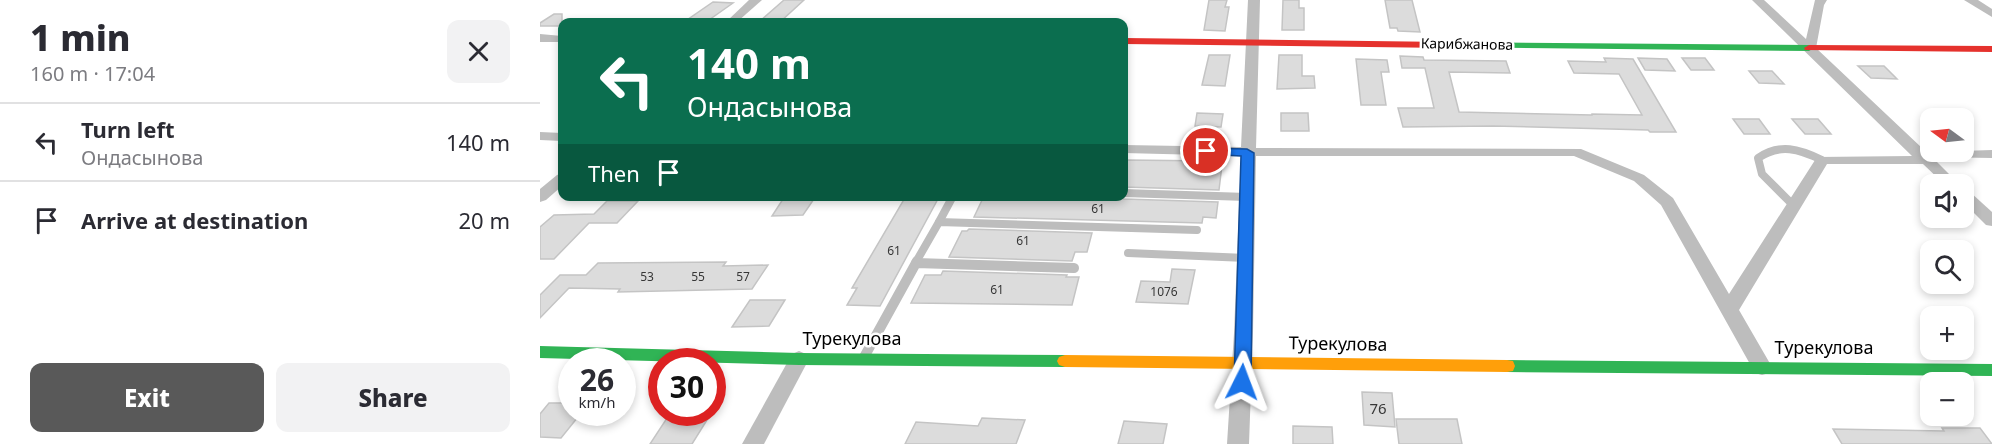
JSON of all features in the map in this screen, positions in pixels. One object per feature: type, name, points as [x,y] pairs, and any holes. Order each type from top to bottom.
[{"type":"street","points":[[736,18],[756,0]]},
{"type":"street","points":[[1238,444],[1244,362],[1247,153],[1254,0]]},
{"type":"street","points":[[1758,0],[1920,155]]},
{"type":"street","points":[[1810,49],[1818,5],[1821,0]]},
{"type":"street","points":[[1970,0],[1992,14]]},
{"type":"street","points":[[540,38],[558,39]]},
{"type":"street","name":"Карибжанова","points":[[1128,41],[1992,49]]},
{"type":"street","points":[[540,136],[558,137]]},
{"type":"street","points":[[1128,148],[1247,153],[1576,152],[1639,178],[1667,202],[1762,367]]},
{"type":"street","points":[[1974,155],[1992,154]]},
{"type":"street","points":[[1729,310],[1822,160],[1920,156]]},
{"type":"street","points":[[1928,162],[1941,174]]},
{"type":"street","points":[[540,197],[558,181]]},
{"type":"street","points":[[1974,204],[1992,221]]},
{"type":"street","name":"Турекулова","points":[[540,352],[863,359],[1992,370]]},
{"type":"street","points":[[753,444],[799,358]]},
{"type":"lane","points":[[1794,206],[1762,174],[1758,158],[1768,150],[1782,147],[1799,149],[1822,160]]},
{"type":"lane","points":[[1128,193],[1246,196]]},
{"type":"lane","points":[[863,359],[950,201]]},
{"type":"lane","points":[[939,222],[1197,230]]},
{"type":"lane","points":[[1128,253],[1246,258]]},
{"type":"lane","points":[[916,263],[1074,268]]},
{"type":"building","points":[[784,0],[804,0],[784,18],[764,18]]},
{"type":"building","points":[[1209,0],[1227,0],[1225,7],[1229,7],[1225,31],[1204,30]]},
{"type":"building","points":[[1283,0],[1299,0],[1299,8],[1304,8],[1304,30],[1282,30]]},
{"type":"building","points":[[1385,0],[1412,0],[1420,32],[1398,31],[1397,28],[1390,28]]},
{"type":"building","points":[[713,2],[733,3],[712,18],[690,18]]},
{"type":"building","points":[[554,14],[562,14],[562,18],[558,18],[558,26],[540,26],[540,23]]},
{"type":"building","points":[[1209,55],[1230,55],[1225,86],[1202,85]]},
{"type":"building","points":[[1279,55],[1302,55],[1302,76],[1314,76],[1315,88],[1277,89]]},
{"type":"building","points":[[1400,56],[1423,57],[1424,60],[1506,61],[1510,73],[1449,72],[1459,112],[1642,115],[1619,74],[1574,73],[1568,61],[1606,62],[1604,58],[1633,59],[1676,132],[1493,126],[1403,127],[1398,108],[1434,108],[1425,68],[1402,68]]},
{"type":"building","points":[[1638,58],[1667,59],[1675,71],[1645,70]]},
{"type":"building","points":[[1682,58],[1705,58],[1714,70],[1691,70]]},
{"type":"building","points":[[1356,59],[1387,60],[1389,72],[1381,72],[1386,105],[1361,105]]},
{"type":"building","points":[[1858,66],[1884,66],[1897,79],[1871,78]]},
{"type":"building","points":[[1749,71],[1772,71],[1784,84],[1759,83]]},
{"type":"building","points":[[1197,113],[1223,114],[1221,127],[1195,126]]},
{"type":"building","points":[[1281,113],[1308,113],[1309,131],[1281,131]]},
{"type":"building","points":[[1733,119],[1759,119],[1770,134],[1744,134]]},
{"type":"building","points":[[1792,119],[1818,119],[1831,134],[1805,134]]},
{"type":"building","points":[[1128,160],[1210,161],[1209,164],[1222,165],[1219,190],[1128,187]]},
{"type":"building","points":[[1128,199],[1218,202],[1216,218],[1203,217],[1202,223],[974,217],[982,201],[1128,201]]},
{"type":"building","points":[[607,201],[638,201],[617,223],[589,223],[554,259],[540,259],[540,227],[554,215],[594,214]]},
{"type":"building","points":[[782,201],[813,201],[803,215],[772,216]]},
{"type":"building","points":[[903,201],[937,201],[880,306],[847,305],[857,288],[852,288]]},
{"type":"building","points":[[969,229],[1092,233],[1087,252],[1075,252],[1072,261],[949,257],[962,231]]},
{"type":"building","points":[[726,262],[723,266],[768,265],[752,289],[618,292],[620,289],[569,288],[540,318],[540,295],[560,275],[586,275],[598,263]]},
{"type":"building","points":[[1172,269],[1195,270],[1188,304],[1136,302],[1141,281],[1170,282]]},
{"type":"building","points":[[943,271],[1079,277],[1072,305],[911,303],[925,275],[941,275]]},
{"type":"building","points":[[750,300],[785,300],[769,326],[732,327]]},
{"type":"building","points":[[1362,392],[1392,393],[1395,427],[1364,425]]},
{"type":"building","points":[[549,403],[558,403],[558,426],[571,426],[561,438],[540,437],[540,414]]},
{"type":"building","points":[[982,418],[1025,420],[1016,444],[905,444],[916,422],[978,426]]},
{"type":"building","points":[[1396,419],[1457,419],[1462,444],[1399,444]]},
{"type":"building","points":[[1124,421],[1167,424],[1163,444],[1118,444]]},
{"type":"building","points":[[662,426],[703,426],[692,444],[650,444]]},
{"type":"building","points":[[1293,426],[1332,427],[1333,444],[1293,444]]},
{"type":"building","points":[[1942,428],[1980,428],[1992,444],[1842,444],[1833,429],[1944,431]]},
{"type":"traffic: fast","points":[[1448,45],[1809,48]]},
{"type":"traffic: fast","points":[[540,352],[799,359],[1065,361]]},
{"type":"traffic: fast","points":[[1507,366],[1992,370]]},
{"type":"traffic: slow","points":[[1065,361],[1507,366]]},
{"type":"traffic: jam","points":[[1128,41],[1448,45]]},
{"type":"traffic: jam","points":[[1809,48],[1992,49]]},
{"type":"route","points":[[1206,151],[1247,153],[1242,382]]}]
